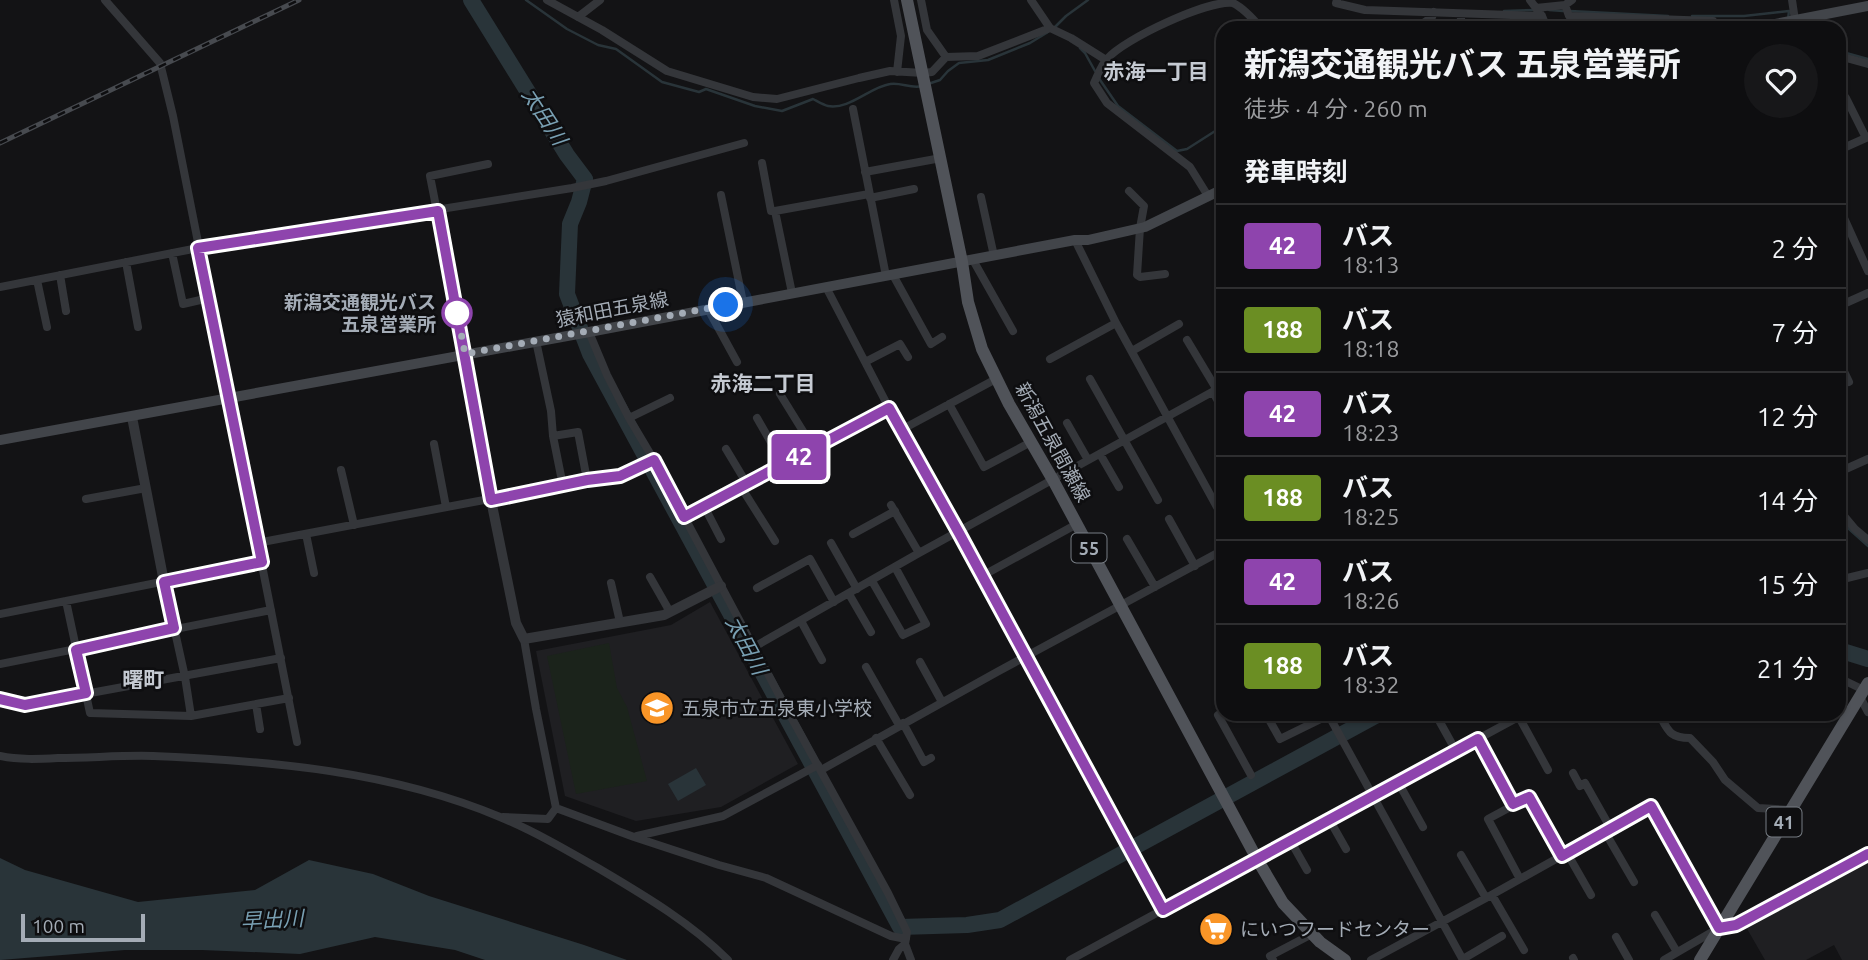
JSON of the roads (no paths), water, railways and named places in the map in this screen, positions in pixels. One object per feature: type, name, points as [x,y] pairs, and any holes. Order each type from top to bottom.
[{"type":"main road","name":"新潟五泉間瀬線","points":[[907,0],[925,93],[967,261],[968,302],[982,349],[1009,404],[1283,904],[1320,942],[1345,960]]},
{"type":"main road","points":[[1795,20],[1868,6]]},
{"type":"main road","name":"猿和田五泉線","points":[[0,440],[1075,240],[1088,240],[1140,229],[1216,193]]},
{"type":"main road","name":"41","points":[[1846,720],[1864,690]]},
{"type":"main road","name":"41","points":[[1700,960],[1845,721]]},
{"type":"street","points":[[105,0],[160,63],[173,116],[297,742]]},
{"type":"street","points":[[547,0],[667,71],[753,97],[777,99],[890,71],[923,74],[932,72],[946,57],[978,56],[1050,28]]},
{"type":"street","points":[[578,17],[600,0]]},
{"type":"street","points":[[894,0],[901,36],[897,72]]},
{"type":"street","points":[[920,0],[928,30],[946,57]]},
{"type":"street","points":[[1031,0],[1050,28],[1106,60]]},
{"type":"street","points":[[1338,0],[1336,3],[1366,10],[1542,16]]},
{"type":"street","points":[[1530,0],[1544,21]]},
{"type":"street","points":[[1792,0],[1795,20]]},
{"type":"street","points":[[1208,196],[1190,167],[1107,103],[1094,83],[1106,60],[1124,45],[1189,10],[1233,1],[1256,21]]},
{"type":"street","points":[[1536,8],[1569,3],[1569,16],[1713,21]]},
{"type":"street","points":[[1426,21],[1434,12]]},
{"type":"street","points":[[1460,14],[1462,21]]},
{"type":"street","points":[[1846,58],[1868,64]]},
{"type":"street","points":[[1846,98],[1867,138],[1846,147]]},
{"type":"street","points":[[852,109],[890,275],[931,344],[942,337]]},
{"type":"street","points":[[0,287],[198,248],[438,211],[589,184],[744,143]]},
{"type":"street","points":[[865,172],[941,158]]},
{"type":"street","points":[[762,163],[771,211],[914,189]]},
{"type":"street","points":[[488,164],[430,176],[491,500],[516,623],[524,639],[556,808]]},
{"type":"street","points":[[1129,191],[1144,206],[1137,275],[1140,277],[1166,274]]},
{"type":"street","points":[[721,195],[743,302]]},
{"type":"street","points":[[981,197],[993,256]]},
{"type":"street","points":[[775,211],[792,293]]},
{"type":"street","points":[[1846,223],[1868,271]]},
{"type":"street","points":[[1075,240],[1116,323],[1216,505]]},
{"type":"street","points":[[1858,250],[1868,246]]},
{"type":"street","points":[[172,253],[183,304],[209,298]]},
{"type":"street","points":[[967,261],[1013,331]]},
{"type":"street","points":[[126,262],[138,327]]},
{"type":"street","points":[[60,275],[66,311]]},
{"type":"street","points":[[37,280],[47,327]]},
{"type":"street","points":[[826,287],[889,408],[1163,910]]},
{"type":"street","points":[[1846,303],[1868,293]]},
{"type":"street","points":[[708,309],[737,362]]},
{"type":"street","points":[[1050,359],[1116,323]]},
{"type":"street","points":[[1132,351],[1179,324]]},
{"type":"street","points":[[589,332],[607,375],[684,517],[718,588],[754,647],[816,767],[888,893],[907,932],[906,942],[911,960]]},
{"type":"street","points":[[1187,340],[1216,386]]},
{"type":"street","points":[[536,341],[563,486]]},
{"type":"street","points":[[865,362],[900,344],[908,357]]},
{"type":"street","points":[[1846,375],[1849,382]]},
{"type":"street","points":[[901,430],[996,379]]},
{"type":"street","points":[[1090,379],[1158,500]]},
{"type":"street","points":[[754,647],[1216,390]]},
{"type":"street","points":[[780,394],[814,449]]},
{"type":"street","points":[[629,418],[670,398]]},
{"type":"street","points":[[949,404],[984,467],[1031,442]]},
{"type":"street","points":[[684,517],[889,408]]},
{"type":"street","points":[[132,417],[191,716]]},
{"type":"street","points":[[757,418],[784,465]]},
{"type":"street","points":[[1067,423],[1088,460]]},
{"type":"street","points":[[554,436],[578,432],[587,480]]},
{"type":"street","points":[[434,444],[446,507]]},
{"type":"street","points":[[726,449],[775,541]]},
{"type":"street","points":[[1100,454],[1119,487]]},
{"type":"street","points":[[1846,469],[1868,459]]},
{"type":"street","points":[[257,543],[620,476],[654,460]]},
{"type":"street","points":[[341,470],[354,525]]},
{"type":"street","points":[[86,499],[146,488]]},
{"type":"street","points":[[704,506],[721,539]]},
{"type":"street","points":[[853,534],[893,508],[919,553]]},
{"type":"street","points":[[1846,518],[1868,540]]},
{"type":"street","points":[[1169,519],[1195,566]]},
{"type":"street","points":[[982,576],[1077,524]]},
{"type":"street","points":[[306,534],[314,573]]},
{"type":"street","points":[[1127,539],[1155,587]]},
{"type":"street","points":[[831,543],[871,632]]},
{"type":"street","points":[[634,837],[723,816],[876,738],[1216,554]]},
{"type":"street","points":[[757,587],[810,559],[834,602]]},
{"type":"street","points":[[0,614],[262,562]]},
{"type":"street","points":[[872,581],[903,635],[926,624],[895,567]]},
{"type":"street","points":[[1846,578],[1868,573]]},
{"type":"street","points":[[650,577],[670,612]]},
{"type":"street","points":[[611,583],[620,622]]},
{"type":"street","points":[[524,639],[664,615],[718,588]]},
{"type":"street","points":[[66,601],[90,713],[191,716],[289,698]]},
{"type":"street","points":[[0,664],[271,610]]},
{"type":"street","points":[[801,621],[822,660]]},
{"type":"street","points":[[0,699],[25,705],[281,658]]},
{"type":"street","points":[[920,663],[942,702]]},
{"type":"street","points":[[866,667],[925,762],[931,758]]},
{"type":"street","points":[[1846,682],[1864,690],[1868,712]]},
{"type":"street","points":[[256,704],[260,729]]},
{"type":"street","points":[[1221,721],[1251,775]]},
{"type":"street","points":[[1270,721],[1280,739],[1315,721]]},
{"type":"street","points":[[1332,721],[1463,960],[1502,936]]},
{"type":"street","points":[[1440,721],[1457,751]]},
{"type":"street","points":[[1070,960],[1511,721]]},
{"type":"street","points":[[1525,721],[1549,769]]},
{"type":"street","points":[[1663,721],[1670,734],[1679,738],[1690,738],[1713,762],[1725,780],[1758,808],[1791,810]]},
{"type":"street","points":[[876,738],[910,794]]},
{"type":"street","points":[[1478,739],[1513,804]]},
{"type":"street","points":[[0,756],[29,759],[150,756],[324,769],[446,797],[500,817],[577,856],[647,897],[683,922],[728,960]]},
{"type":"street","points":[[1573,774],[1580,786],[1585,783],[1634,882]]},
{"type":"street","points":[[1398,782],[1423,827]]},
{"type":"street","points":[[1520,880],[1488,819],[1529,797],[1591,895]]},
{"type":"street","points":[[1371,960],[1651,806],[1719,928]]},
{"type":"street","points":[[500,817],[548,818],[556,808]]},
{"type":"street","points":[[556,808],[634,837],[766,878],[906,942]]},
{"type":"street","points":[[1329,819],[1346,849]]},
{"type":"street","points":[[1290,840],[1307,870]]},
{"type":"street","points":[[1664,960],[1719,928],[1736,925],[1868,854]]},
{"type":"street","points":[[1461,855],[1524,950]]},
{"type":"street","points":[[1655,915],[1677,953]]},
{"type":"street","points":[[1273,960],[1270,956],[1312,934]]},
{"type":"street","points":[[1616,937],[1629,960]]},
{"type":"street","points":[[893,960],[906,942]]},
{"type":"water","points":[[696,768],[706,785],[678,801],[668,784]]},
{"type":"water","name":"早出川","points":[[0,858],[25,870],[138,902],[255,890],[309,860],[373,874],[429,896],[627,960],[485,960],[455,950],[375,937],[300,954],[125,950],[0,960]]},
{"type":"waterway","name":"太田川","points":[[471,0],[567,155],[585,179],[570,224],[567,294],[590,354],[900,927],[967,925],[1000,920],[1366,721]]},
{"type":"waterway","points":[[526,0],[567,29],[598,45],[616,49],[662,82],[699,92],[706,89],[755,106],[782,111],[813,99],[836,106],[852,102],[890,84],[922,86]]},
{"type":"waterway","points":[[1054,28],[1088,0]]},
{"type":"waterway","points":[[1504,11],[1535,10]]},
{"type":"waterway","points":[[1549,10],[1563,11]]},
{"type":"waterway","points":[[1570,11],[1668,16]]},
{"type":"waterway","points":[[1692,16],[1744,16],[1789,11],[1788,19]]},
{"type":"waterway","points":[[928,84],[940,80],[959,63],[988,60],[1030,43],[1048,32]]},
{"type":"waterway","points":[[1080,48],[1095,71]]},
{"type":"waterway","points":[[1846,53],[1868,59]]},
{"type":"waterway","points":[[1098,77],[1118,106],[1177,151],[1187,149],[1216,130]]},
{"type":"waterway","points":[[1846,526],[1868,546]]},
{"type":"waterway","name":"太田川","points":[[1846,652],[1868,659]]},
{"type":"railway","points":[[0,143],[299,0]]},
{"type":"place","name":"新潟交通観光バス 五泉営業所","points":[[457,313]]},
{"type":"place","name":"五泉市立五泉東小学校","points":[[657,708]]},
{"type":"place","name":"にいつフードセンター","points":[[1216,929]]},
{"type":"district","name":"赤海一丁目","points":[[1156,71]]},
{"type":"district","name":"赤海二丁目","points":[[763,383]]},
{"type":"district","name":"曙町","points":[[143,679]]}]
